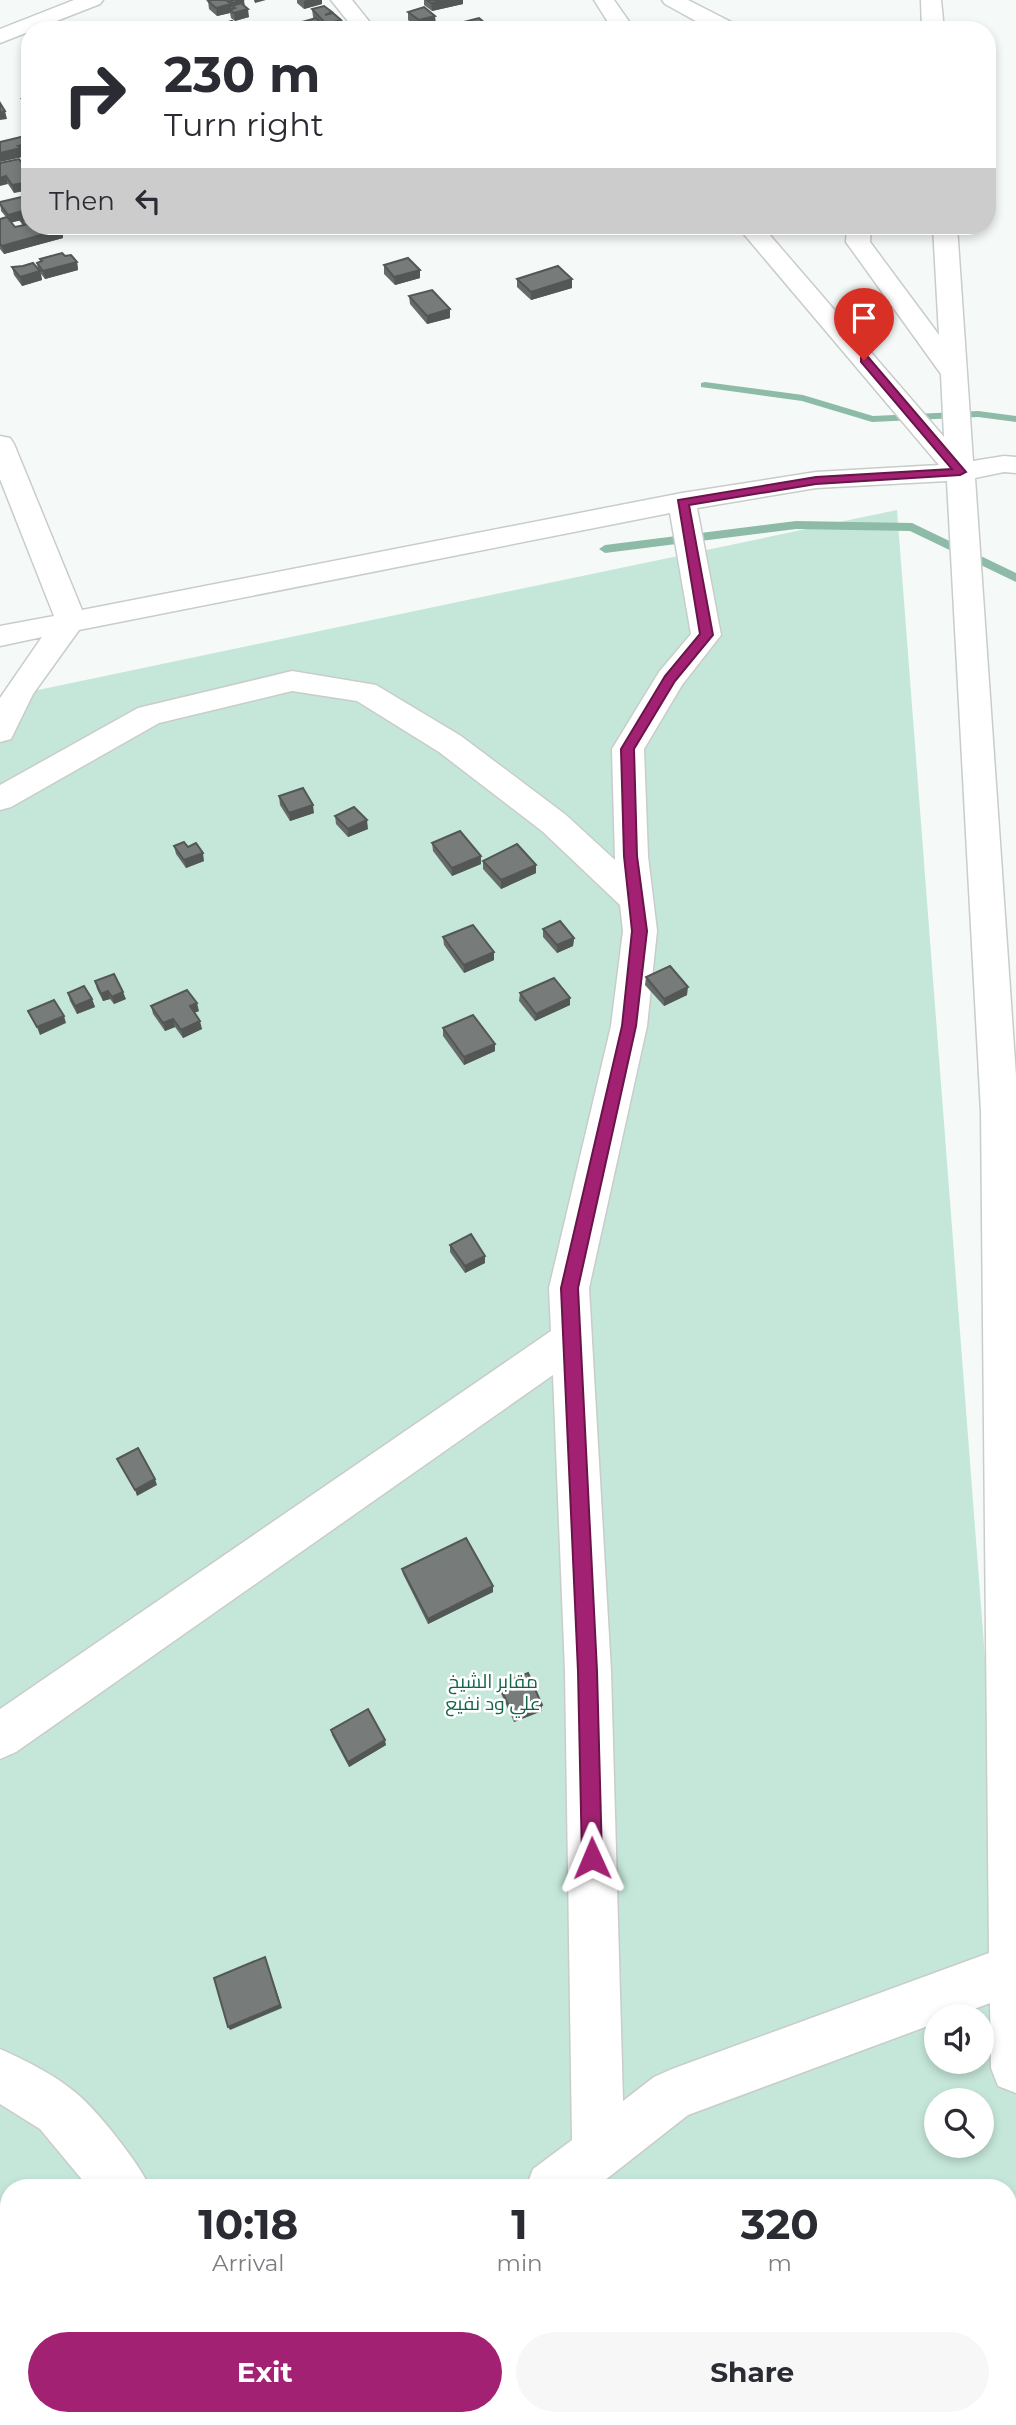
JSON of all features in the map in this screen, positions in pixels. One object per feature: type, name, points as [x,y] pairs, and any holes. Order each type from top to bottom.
[{"type":"street","points":[[41,21],[93,0]]},
{"type":"street","points":[[341,0],[358,21]]},
{"type":"street","points":[[604,0],[618,21]]},
{"type":"street","points":[[672,0],[712,21]]},
{"type":"street","points":[[931,0],[932,21]]},
{"type":"street","points":[[57,15],[67,21]]},
{"type":"street","points":[[0,37],[21,29]]},
{"type":"street","points":[[757,235],[960,472]]},
{"type":"street","points":[[858,235],[858,242],[954,375]]},
{"type":"street","points":[[946,235],[1000,1112],[1016,2068]]},
{"type":"street","points":[[0,444],[71,620]]},
{"type":"street","points":[[0,636],[682,502],[816,480],[960,472],[1004,464],[1016,465]]},
{"type":"street","points":[[598,2152],[588,1671],[569,1288],[629,1026],[639,931],[631,856],[628,749],[670,679],[706,635],[682,502]]},
{"type":"street","points":[[0,732],[19,691],[71,620]]},
{"type":"street","points":[[0,799],[149,715],[292,681],[365,692],[450,744],[554,822],[636,900]]},
{"type":"street","points":[[0,1736],[572,1340]]},
{"type":"street","points":[[564,2179],[672,2095],[803,2049],[1014,1969]]},
{"type":"street","points":[[0,2074],[58,2110],[116,2179]]},
{"type":"green space","name":"مقابر الشيخ علي ود نفيع","points":[[897,510],[1016,2062],[1016,2179],[0,2179],[0,698]]},
{"type":"building","points":[[226,0],[231,4],[216,8],[208,1]]},
{"type":"building","points":[[241,3],[248,9],[234,13],[230,10],[235,8],[232,6]]},
{"type":"building","points":[[324,6],[332,12],[325,15],[333,13],[341,20],[323,21],[312,9]]},
{"type":"building","points":[[424,7],[435,16],[419,20],[408,12]]},
{"type":"building","points":[[21,137],[21,145],[18,146],[21,148],[0,153],[0,142]]},
{"type":"building","points":[[19,159],[21,184],[12,185],[6,176],[0,178],[0,163]]},
{"type":"building","points":[[21,197],[21,211],[8,215],[0,202]]},
{"type":"building","points":[[7,217],[15,227],[21,226],[21,235],[41,235],[2,246],[0,219]]},
{"type":"building","points":[[62,253],[65,256],[71,255],[77,262],[43,271],[37,263],[42,261],[40,259]]},
{"type":"building","points":[[408,258],[420,270],[394,277],[384,265]]},
{"type":"building","points":[[33,263],[40,271],[20,277],[12,267],[23,266]]},
{"type":"building","points":[[558,266],[572,279],[531,292],[517,279]]},
{"type":"building","points":[[432,290],[450,309],[427,316],[409,296]]},
{"type":"building","points":[[303,788],[313,805],[289,813],[279,796]]},
{"type":"building","points":[[354,807],[367,820],[348,829],[335,816]]},
{"type":"building","points":[[460,831],[481,856],[452,868],[432,843]]},
{"type":"building","points":[[184,842],[188,847],[196,843],[203,853],[184,860],[174,846]]},
{"type":"building","points":[[517,844],[536,865],[501,880],[483,861]]},
{"type":"building","points":[[560,921],[574,938],[557,945],[543,929]]},
{"type":"building","points":[[473,925],[494,952],[464,965],[443,937]]},
{"type":"building","points":[[670,966],[688,987],[664,999],[646,977]]},
{"type":"building","points":[[114,974],[123,992],[112,997],[108,991],[101,994],[95,981]]},
{"type":"building","points":[[554,978],[570,998],[536,1014],[520,993]]},
{"type":"building","points":[[84,986],[92,999],[75,1006],[68,993]]},
{"type":"building","points":[[187,990],[197,1003],[190,1006],[200,1021],[181,1030],[173,1019],[163,1023],[151,1006]]},
{"type":"building","points":[[54,1000],[64,1016],[37,1027],[28,1011]]},
{"type":"building","points":[[473,1015],[495,1044],[464,1057],[443,1028]]},
{"type":"building","points":[[471,1234],[485,1256],[465,1266],[450,1245]]},
{"type":"building","points":[[138,1448],[155,1479],[135,1490],[117,1459]]},
{"type":"building","points":[[466,1538],[493,1586],[428,1619],[402,1569]]},
{"type":"building","points":[[528,1673],[542,1705],[514,1717],[499,1685]]},
{"type":"building","points":[[368,1709],[385,1740],[348,1762],[331,1730]]},
{"type":"building","points":[[265,1957],[280,2005],[228,2027],[214,1978]]},
{"type":"waterway","points":[[705,385],[803,398],[872,419],[978,414],[1016,419]]},
{"type":"waterway","points":[[605,549],[796,525],[912,527],[1016,578]]},
{"type":"route","points":[[592,1858],[588,1671],[569,1288],[629,1026],[639,931],[631,856],[628,749],[670,679],[706,635],[682,502],[816,480],[960,472],[864,360]]}]
